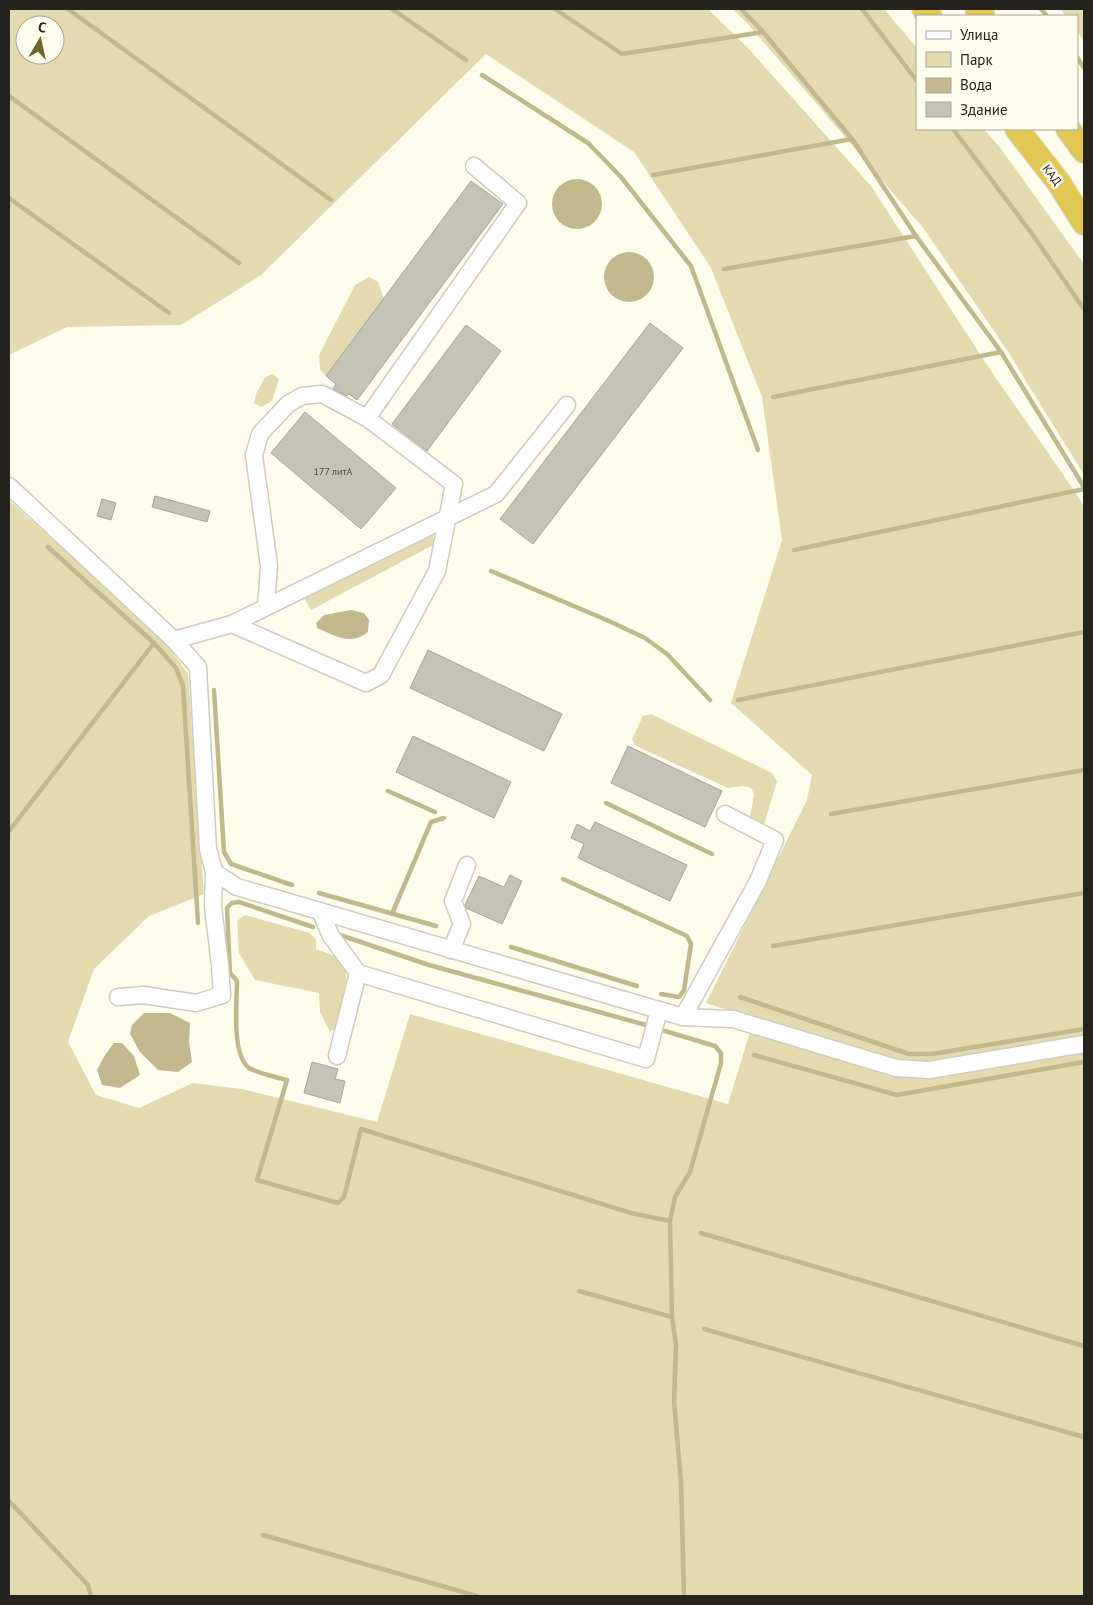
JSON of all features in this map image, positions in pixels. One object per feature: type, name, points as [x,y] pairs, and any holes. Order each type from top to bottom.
[{"type":"highway","name":"КАД","points":[[1018,130],[1059,183],[1084,223]]},
{"type":"highway","points":[[1069,130],[1084,151]]},
{"type":"street","points":[[367,418],[518,203],[474,166]]},
{"type":"street","points":[[232,624],[366,683],[381,675],[437,571],[454,484],[367,418],[322,394],[302,396],[288,404],[260,434],[254,454],[269,566],[266,607]]},
{"type":"street","points":[[174,640],[232,624],[496,494],[567,405]]},
{"type":"street","points":[[9,486],[174,640],[198,667],[208,849],[214,872],[213,907],[222,995],[196,1003],[144,995],[118,997]]},
{"type":"street","points":[[683,1017],[758,881],[775,840],[725,814]]},
{"type":"street","points":[[451,950],[462,924],[453,901],[467,865]]},
{"type":"street","points":[[214,872],[237,887],[683,1017],[733,1020],[896,1068],[929,1070],[1084,1044]]},
{"type":"street","points":[[320,911],[331,936],[358,973],[646,1059],[659,1010]]},
{"type":"street","points":[[337,1056],[358,973]]},
{"type":"green space","points":[[9,9],[708,9],[748,48],[871,186],[987,365],[1080,499],[1084,508],[1084,1596],[9,1596],[9,500],[167,644],[188,674],[204,894],[149,916],[94,969],[68,1042],[96,1095],[139,1108],[193,1083],[242,1089],[377,1122],[410,1014],[728,1104],[754,1019],[706,1003],[807,800],[812,775],[731,703],[782,540],[762,397],[711,268],[634,152],[486,54],[261,275],[181,325],[67,327],[9,355]]},
{"type":"green space","points":[[733,9],[884,9],[916,47],[916,130],[985,130],[1001,149],[1084,264],[1084,475],[1005,347],[924,229]]},
{"type":"green space","points":[[1060,9],[1084,9],[1084,41],[1078,32],[1078,15],[1065,15]]},
{"type":"green space","points":[[369,277],[378,282],[384,299],[326,376],[320,369],[319,355],[355,285]]},
{"type":"green space","points":[[273,374],[279,379],[272,401],[261,407],[254,403],[256,394],[265,377]]},
{"type":"green space","points":[[426,532],[433,536],[435,544],[311,610],[302,594]]},
{"type":"green space","points":[[651,714],[772,773],[777,781],[764,825],[756,824],[750,818],[754,794],[751,788],[743,786],[728,788],[636,746],[632,739],[643,716]]},
{"type":"green space","points":[[245,915],[310,933],[316,940],[316,949],[335,956],[346,967],[346,1002],[344,1011],[341,1019],[330,1032],[320,1012],[319,993],[255,980],[239,953],[237,921]]},
{"type":"water","points":[[572,179],[582,179],[595,186],[602,199],[602,209],[595,222],[582,229],[572,229],[563,225],[556,218],[552,209],[552,199],[556,190],[563,183]]},
{"type":"water","points":[[624,252],[634,252],[647,259],[654,272],[654,282],[647,295],[634,302],[624,302],[615,298],[608,291],[604,282],[604,272],[608,263],[615,256]]},
{"type":"water","points":[[351,610],[364,613],[369,620],[368,632],[349,639],[317,628],[316,623],[324,615]]},
{"type":"water","points":[[144,1013],[170,1013],[190,1023],[189,1042],[192,1062],[178,1072],[158,1070],[140,1052],[130,1034],[132,1025]]},
{"type":"water","points":[[114,1043],[122,1043],[134,1056],[140,1075],[120,1088],[102,1085],[97,1070]]},
{"type":"building","points":[[471,181],[503,204],[357,400],[349,394],[347,396],[333,389],[336,384],[326,376]]},
{"type":"building","points":[[650,323],[683,348],[533,544],[500,519]]},
{"type":"building","points":[[466,325],[501,351],[427,451],[392,424]]},
{"type":"building","points":[[305,412],[396,488],[361,529],[271,453]]},
{"type":"building","points":[[155,496],[210,511],[207,522],[152,507]]},
{"type":"building","points":[[102,499],[116,503],[111,520],[97,516]]},
{"type":"building","points":[[428,650],[562,714],[544,751],[410,688]]},
{"type":"building","points":[[413,736],[511,782],[494,818],[396,772]]},
{"type":"building","points":[[628,746],[722,791],[705,827],[611,783]]},
{"type":"building","points":[[595,822],[687,865],[670,901],[578,858],[584,844],[571,838],[577,824],[590,831]]},
{"type":"building","points":[[510,875],[522,881],[502,924],[466,908],[465,905],[479,876],[504,887]]},
{"type":"building","points":[[312,1062],[338,1069],[335,1079],[345,1081],[340,1103],[304,1093]]},
{"type":"waterway","points":[[68,9],[331,200]]},
{"type":"waterway","points":[[392,9],[466,60]]},
{"type":"waterway","points":[[555,9],[622,54],[763,32]]},
{"type":"waterway","points":[[741,9],[763,32],[852,139],[916,236],[1001,352],[1084,487]]},
{"type":"waterway","points":[[862,9],[916,80]]},
{"type":"waterway","points":[[1041,9],[1046,15]]},
{"type":"waterway","points":[[1078,59],[1084,68]]},
{"type":"waterway","points":[[482,75],[588,143],[621,177],[691,266],[758,450]]},
{"type":"waterway","points":[[9,96],[239,263]]},
{"type":"waterway","points":[[954,130],[1030,231],[1084,309]]},
{"type":"waterway","points":[[653,175],[852,139]]},
{"type":"waterway","points":[[9,198],[169,313]]},
{"type":"waterway","points":[[724,269],[916,236]]},
{"type":"waterway","points":[[773,397],[1001,352]]},
{"type":"waterway","points":[[794,550],[1084,489]]},
{"type":"waterway","points":[[48,547],[154,643],[176,668],[183,686],[198,923]]},
{"type":"waterway","points":[[491,571],[645,638],[667,654],[710,700]]},
{"type":"waterway","points":[[738,700],[1084,632]]},
{"type":"waterway","points":[[9,831],[154,643]]},
{"type":"waterway","points":[[214,690],[224,852],[231,864],[292,885]]},
{"type":"waterway","points":[[831,814],[1084,770]]},
{"type":"waterway","points":[[388,791],[435,812]]},
{"type":"waterway","points":[[606,803],[712,854]]},
{"type":"waterway","points":[[392,914],[431,822],[444,818]]},
{"type":"waterway","points":[[563,879],[687,936],[691,944],[684,990],[679,997],[661,994]]},
{"type":"waterway","points":[[319,893],[436,926]]},
{"type":"waterway","points":[[773,946],[1084,893]]},
{"type":"waterway","points":[[313,927],[239,902],[232,903],[227,908],[230,973],[237,981],[237,1040],[243,1061],[249,1068],[287,1080],[257,1180],[338,1203],[344,1197],[361,1129],[631,1213],[670,1221]]},
{"type":"waterway","points":[[340,935],[429,965],[646,1025]]},
{"type":"waterway","points":[[511,947],[637,986]]},
{"type":"waterway","points":[[740,997],[909,1054],[932,1054],[1084,1029]]},
{"type":"waterway","points":[[665,1031],[715,1046],[721,1053],[721,1063],[690,1172],[675,1197],[670,1221],[672,1317],[676,1345],[674,1401],[681,1482],[684,1596]]},
{"type":"waterway","points":[[754,1055],[897,1095],[1084,1062]]},
{"type":"waterway","points":[[701,1233],[1084,1346]]},
{"type":"waterway","points":[[579,1291],[672,1317]]},
{"type":"waterway","points":[[704,1329],[1084,1437]]},
{"type":"waterway","points":[[9,1501],[88,1585],[91,1596]]},
{"type":"waterway","points":[[263,1535],[477,1596]]}]
